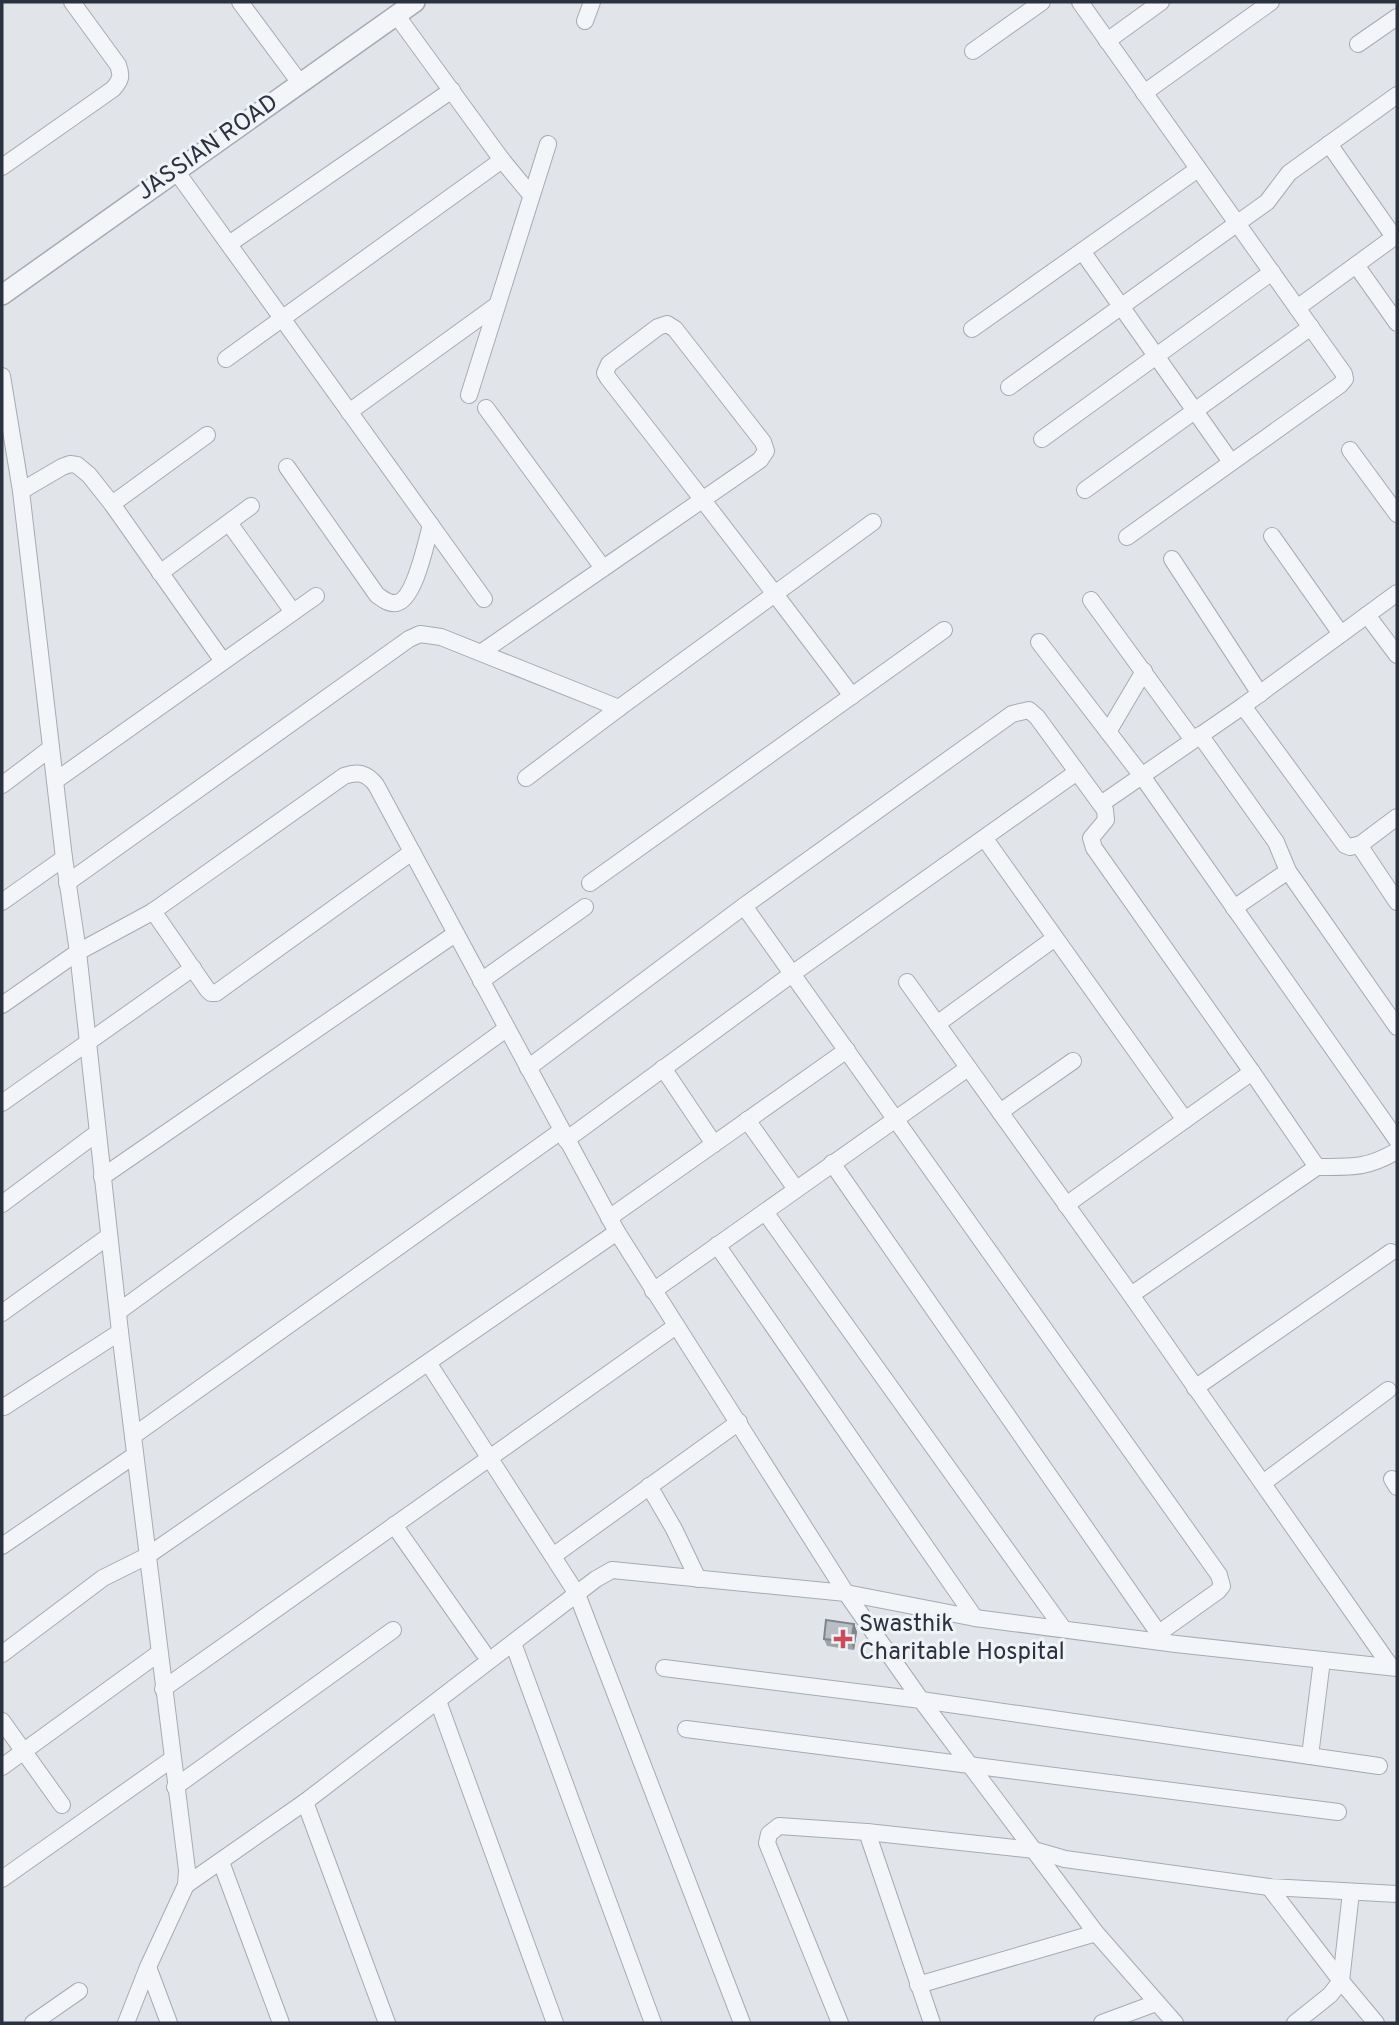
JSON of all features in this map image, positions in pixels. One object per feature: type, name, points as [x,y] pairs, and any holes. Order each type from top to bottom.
[{"type":"street","points":[[2,167],[113,89],[120,81],[122,74],[118,65],[72,2]]},
{"type":"street","points":[[240,2],[299,83]]},
{"type":"street","name":"JASSIAN ROAD","points":[[2,295],[415,2]]},
{"type":"street","points":[[585,21],[592,2]]},
{"type":"street","points":[[973,51],[1042,2]]},
{"type":"street","points":[[1080,2],[1340,368],[1345,380],[1127,537]]},
{"type":"street","points":[[1107,41],[1161,2]]},
{"type":"street","points":[[1144,93],[1262,4]]},
{"type":"street","points":[[397,16],[502,160],[531,195]]},
{"type":"street","points":[[1358,44],[1397,17]]},
{"type":"street","points":[[229,244],[452,90]]},
{"type":"street","points":[[1009,387],[1267,202],[1289,173],[1397,95]]},
{"type":"street","points":[[469,395],[548,144]]},
{"type":"street","points":[[1297,308],[1396,236],[1329,144]]},
{"type":"street","points":[[226,359],[502,160]]},
{"type":"street","points":[[972,329],[1198,169]]},
{"type":"street","points":[[176,171],[484,599]]},
{"type":"street","points":[[1083,251],[1231,462]]},
{"type":"street","points":[[1356,265],[1397,323]]},
{"type":"street","points":[[1042,439],[1272,272]]},
{"type":"street","points":[[349,412],[497,304]]},
{"type":"street","points":[[482,652],[603,568],[703,499],[760,460],[766,451],[766,446],[671,325],[662,325],[609,364],[605,373],[703,499],[776,594],[852,696]]},
{"type":"street","points":[[1085,490],[1311,327]]},
{"type":"street","points":[[2,376],[21,491],[67,883],[78,952],[120,1332],[187,1870],[186,1885],[148,1967],[126,2023]]},
{"type":"street","points":[[486,408],[603,568]]},
{"type":"street","points":[[112,504],[207,435]]},
{"type":"street","points":[[1350,450],[1397,514]]},
{"type":"street","points":[[21,491],[62,467],[77,465],[89,475],[222,660]]},
{"type":"street","points":[[287,467],[377,595],[393,604],[400,602],[412,589],[432,525]]},
{"type":"street","points":[[160,573],[251,506]]},
{"type":"street","points":[[526,778],[873,522]]},
{"type":"street","points":[[229,523],[293,612]]},
{"type":"street","points":[[1272,536],[1341,635]]},
{"type":"street","points":[[1172,559],[1260,694]]},
{"type":"street","points":[[1101,804],[1260,694],[1397,593]]},
{"type":"street","points":[[55,780],[316,596]]},
{"type":"street","points":[[1091,600],[1276,842],[1288,871],[1397,1027]]},
{"type":"street","points":[[1367,615],[1397,655]]},
{"type":"street","points":[[590,883],[944,630]]},
{"type":"street","points":[[67,883],[409,639],[420,634],[430,634],[482,652],[620,708]]},
{"type":"street","points":[[1039,642],[1142,776],[1397,1140]]},
{"type":"street","points":[[1108,732],[1144,671]]},
{"type":"street","points":[[1243,706],[1345,845],[1350,848],[1359,845],[1397,817]]},
{"type":"street","points":[[528,1068],[744,906],[1020,711],[1029,710],[1037,717],[1107,815],[1091,838],[1094,848],[1317,1167]]},
{"type":"street","points":[[2,785],[51,748]]},
{"type":"street","points":[[133,1436],[663,1068],[1077,772]]},
{"type":"street","points":[[2,1005],[78,952],[153,911],[344,776],[354,773],[370,777],[617,1232],[846,1593],[920,1700],[1096,1933],[1175,2023]]},
{"type":"street","points":[[985,839],[1185,1121]]},
{"type":"street","points":[[1359,845],[1397,902]]},
{"type":"street","points":[[153,911],[211,993],[221,990],[412,852]]},
{"type":"street","points":[[2,902],[64,858]]},
{"type":"street","points":[[1234,908],[1288,871]]},
{"type":"street","points":[[744,906],[1219,1575],[1222,1586],[1218,1591],[1162,1638]]},
{"type":"street","points":[[481,981],[585,907]]},
{"type":"street","points":[[102,1177],[455,934]]},
{"type":"street","points":[[937,1024],[1055,938]]},
{"type":"street","points":[[2,1103],[192,968]]},
{"type":"street","points":[[907,982],[1394,1667]]},
{"type":"street","points":[[118,1312],[506,1029]]},
{"type":"street","points":[[609,1217],[847,1050]]},
{"type":"street","points":[[1000,1112],[1073,1061]]},
{"type":"street","points":[[663,1068],[714,1144]]},
{"type":"street","points":[[653,1291],[968,1068]]},
{"type":"street","points":[[1066,1205],[1252,1072]]},
{"type":"street","points":[[747,1120],[796,1189]]},
{"type":"street","points":[[2,1204],[97,1133]]},
{"type":"street","points":[[1131,1295],[1317,1167],[1376,1164],[1397,1151]]},
{"type":"street","points":[[832,1163],[1162,1638]]},
{"type":"street","points":[[765,1212],[1062,1628]]},
{"type":"street","points":[[3,1651],[103,1578],[148,1556],[617,1232]]},
{"type":"street","points":[[2,1312],[109,1236]]},
{"type":"street","points":[[717,1245],[975,1618]]},
{"type":"street","points":[[1195,1388],[1391,1252]]},
{"type":"street","points":[[163,1689],[676,1326]]},
{"type":"street","points":[[4,1407],[120,1332]]},
{"type":"street","points":[[429,1364],[577,1594],[742,2023]]},
{"type":"street","points":[[1263,1483],[1388,1390]]},
{"type":"street","points":[[552,1556],[739,1422]]},
{"type":"street","points":[[2,1546],[135,1455]]},
{"type":"street","points":[[649,1486],[698,1579]]},
{"type":"street","points":[[394,1525],[483,1652]]},
{"type":"street","points":[[186,1885],[305,1802],[604,1573],[612,1570],[846,1593],[975,1618],[1394,1667]]},
{"type":"street","points":[[175,1787],[393,1630]]},
{"type":"street","points":[[513,1643],[653,2023]]},
{"type":"street","points":[[2,1767],[159,1653]]},
{"type":"street","points":[[1311,1756],[1322,1660]]},
{"type":"street","points":[[664,1668],[920,1700],[1379,1766]]},
{"type":"street","points":[[438,1701],[555,2023]]},
{"type":"street","points":[[2,1721],[62,1805]]},
{"type":"street","points":[[687,1730],[1338,1812]]},
{"type":"street","points":[[2,1879],[172,1759]]},
{"type":"street","points":[[305,1802],[387,2023]]},
{"type":"street","points":[[840,2023],[767,1843],[773,1830],[779,1826],[867,1832],[1034,1850],[1077,1861],[1269,1887],[1397,1894]]},
{"type":"street","points":[[867,1832],[932,2023]]},
{"type":"street","points":[[221,1862],[281,2023]]},
{"type":"street","points":[[1269,1887],[1340,1981],[1376,2023]]},
{"type":"street","points":[[1295,2023],[1330,1996],[1340,1981],[1351,1892]]},
{"type":"street","points":[[918,1985],[1096,1933]]},
{"type":"street","points":[[148,1967],[169,2023]]},
{"type":"street","points":[[33,2023],[79,1991]]},
{"type":"street","points":[[1102,2023],[1156,2003]]},
{"type":"building","points":[[826,1620],[854,1624],[851,1642],[824,1639]]},
{"type":"place","name":"Swasthik Charitable Hospital","points":[[843,1639]]}]
